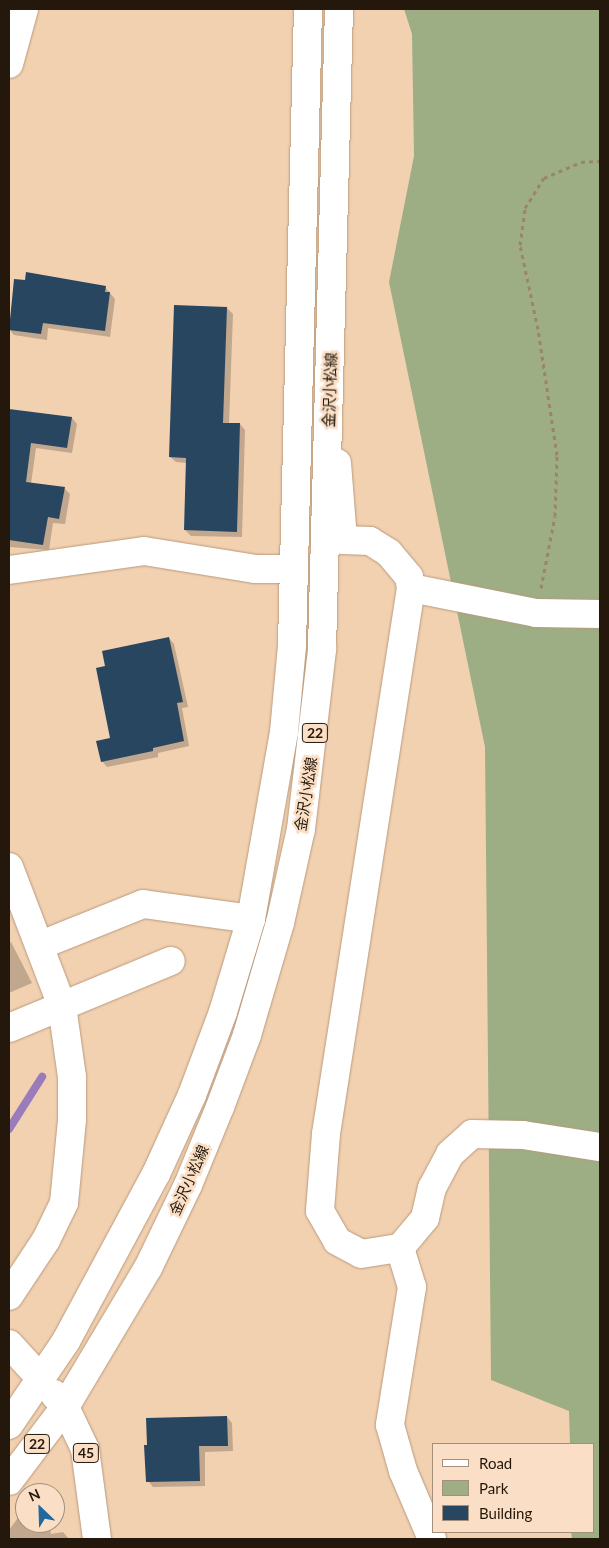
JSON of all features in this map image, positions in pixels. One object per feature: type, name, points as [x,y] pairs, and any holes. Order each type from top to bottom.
[{"type":"main road","points":[[9,64],[24,9]]},
{"type":"main road","name":"金沢小松線","points":[[9,1424],[42,1380],[112,1261],[160,1166],[219,1021],[251,920],[284,732],[292,645],[308,9]]},
{"type":"main road","name":"金沢小松線","points":[[9,1481],[65,1406],[148,1268],[188,1185],[247,1035],[280,923],[301,829],[316,722],[322,648],[339,9]]},
{"type":"main road","points":[[330,379],[343,540],[370,541],[388,553],[409,577],[411,588],[326,1134],[320,1211],[337,1241],[362,1254],[400,1248],[424,1218],[432,1188],[450,1154],[472,1134],[523,1135],[600,1146]]},
{"type":"main road","points":[[9,570],[144,551],[255,569],[294,569]]},
{"type":"main road","points":[[411,588],[536,613],[600,614]]},
{"type":"main road","points":[[9,867],[41,945],[62,1006],[72,1077],[69,1181],[56,1222],[9,1296]]},
{"type":"main road","points":[[41,945],[143,904],[251,920]]},
{"type":"main road","points":[[9,1028],[171,961]]},
{"type":"main road","points":[[400,1248],[412,1287],[390,1425],[403,1472],[432,1539]]},
{"type":"main road","points":[[9,1344],[42,1380]]},
{"type":"main road","name":"45","points":[[42,1380],[65,1406],[85,1449],[97,1539]]},
{"type":"path","points":[[536,613],[555,516],[557,456],[538,328],[520,245],[525,208],[544,178],[580,162],[600,161]]},
{"type":"green space","points":[[404,9],[600,9],[600,1539],[572,1539],[571,1533],[594,1533],[594,1443],[570,1443],[569,1411],[491,1380],[485,747],[389,282],[414,156],[412,34]]},
{"type":"building","points":[[26,272],[106,286],[105,292],[110,292],[105,331],[43,323],[41,334],[9,330],[14,279],[25,280]]},
{"type":"building","points":[[174,305],[227,307],[223,423],[240,423],[237,532],[184,530],[186,458],[169,457]]},
{"type":"building","points":[[9,409],[72,417],[67,448],[31,443],[26,482],[65,487],[59,519],[48,517],[43,545],[9,540]]},
{"type":"building","points":[[169,637],[183,702],[177,703],[184,741],[153,748],[153,751],[101,762],[96,741],[110,738],[96,668],[105,666],[102,651]]},
{"type":"building","points":[[227,1416],[228,1446],[199,1446],[200,1481],[146,1482],[144,1445],[147,1445],[146,1418]]},
{"type":"waterway","points":[[9,1129],[42,1077]]}]
